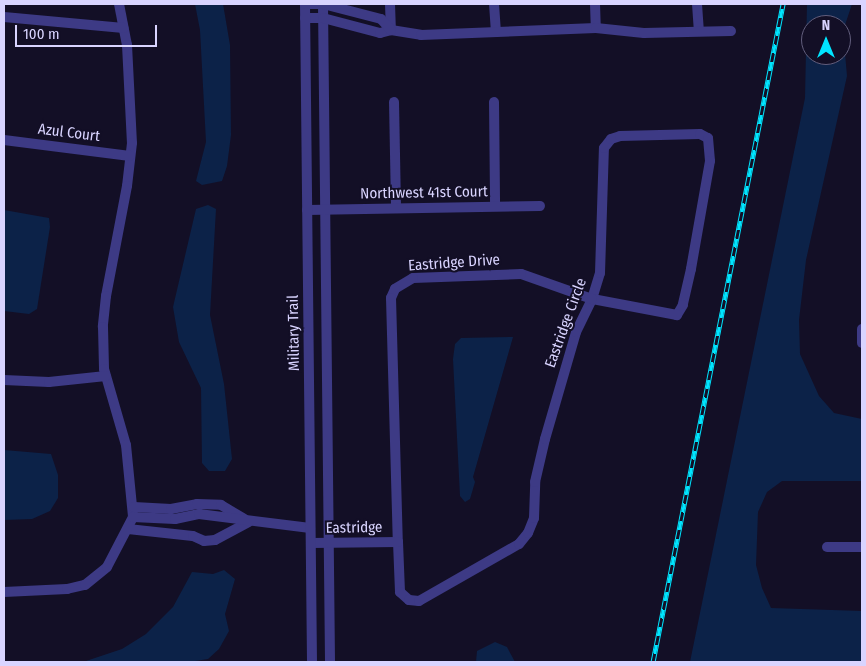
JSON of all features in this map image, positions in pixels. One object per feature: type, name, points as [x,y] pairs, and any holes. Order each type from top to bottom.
[{"type":"street","points":[[4,592],[67,589],[84,585],[107,567],[128,528],[134,512],[126,445],[106,376],[102,327],[130,156],[131,108],[119,4]]},
{"type":"street","points":[[305,4],[323,4],[381,19],[391,30]]},
{"type":"street","name":"Military Trail","points":[[305,4],[312,662]]},
{"type":"street","points":[[323,4],[330,662]]},
{"type":"street","points":[[390,4],[391,30]]},
{"type":"street","points":[[494,4],[496,32]]},
{"type":"street","points":[[595,4],[596,28]]},
{"type":"street","points":[[697,4],[698,32]]},
{"type":"street","points":[[4,18],[123,28]]},
{"type":"street","points":[[305,18],[323,18],[380,33],[391,30],[421,35],[596,28],[644,33],[730,31]]},
{"type":"street","points":[[394,102],[396,208]]},
{"type":"street","points":[[494,102],[495,206]]},
{"type":"street","name":"Eastridge Circle","points":[[398,542],[400,592],[409,600],[419,601],[511,549],[524,538],[534,518],[535,482],[544,439],[576,332],[592,299],[600,273],[604,148],[611,138],[620,136],[700,134],[708,138],[710,161],[687,287],[683,305],[676,315]]},
{"type":"street","name":"Azul Court","points":[[4,140],[130,156]]},
{"type":"street","name":"Northwest 41st Court","points":[[307,210],[540,206]]},
{"type":"street","name":"Eastridge Drive","points":[[398,542],[391,298],[395,289],[413,278],[521,274],[592,299],[676,315]]},
{"type":"street","points":[[862,329],[862,343]]},
{"type":"street","points":[[4,380],[49,382],[106,376]]},
{"type":"street","points":[[134,512],[175,519],[199,514],[249,522],[310,528]]},
{"type":"street","points":[[128,528],[193,536],[204,541],[215,540],[249,522]]},
{"type":"street","name":"Eastridge","points":[[311,543],[398,542]]},
{"type":"street","points":[[827,547],[862,547]]},
{"type":"water","points":[[195,4],[223,4],[230,45],[231,135],[227,166],[222,181],[202,185],[196,181],[206,142],[200,30]]},
{"type":"water","points":[[807,4],[852,4],[848,15],[807,15]]},
{"type":"water","points":[[806,65],[846,65],[847,76],[806,260],[799,320],[800,354],[819,396],[834,413],[862,419],[862,481],[782,481],[767,492],[758,512],[756,565],[762,588],[771,608],[862,611],[862,662],[690,662],[805,98]]},
{"type":"water","points":[[208,205],[216,209],[210,315],[224,384],[232,459],[225,471],[209,471],[202,463],[201,388],[179,342],[173,307],[196,209]]},
{"type":"water","points":[[4,210],[49,218],[50,227],[37,309],[29,314],[4,311]]},
{"type":"water","points":[[513,337],[473,477],[475,482],[470,499],[465,502],[460,496],[453,359],[455,344],[461,338]]},
{"type":"water","points":[[4,450],[51,454],[58,475],[58,498],[50,511],[32,519],[4,520]]},
{"type":"water","points":[[224,570],[235,579],[225,614],[229,631],[219,649],[208,659],[189,662],[57,662],[86,661],[122,649],[146,634],[173,607],[192,572],[213,574]]},
{"type":"water","points":[[495,642],[507,647],[515,662],[476,662],[477,651]]},
{"type":"railway","points":[[653,662],[783,4]]}]
